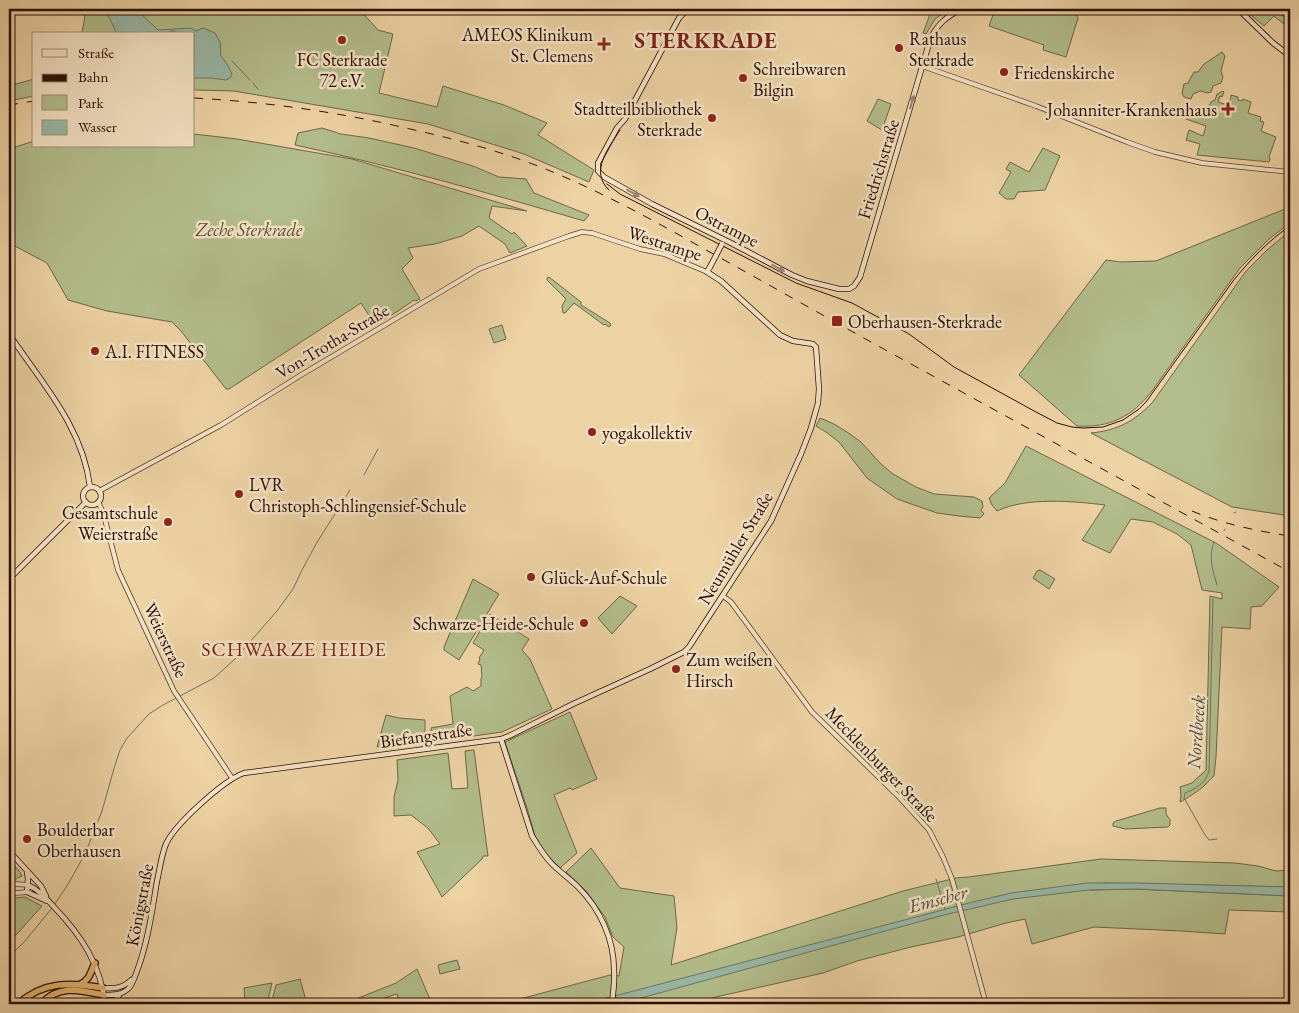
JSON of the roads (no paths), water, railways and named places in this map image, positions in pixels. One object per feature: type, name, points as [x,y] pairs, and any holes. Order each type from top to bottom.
[{"type":"highway","points":[[1284,9],[1290,13]]},
{"type":"highway","points":[[78,985],[89,978],[95,964]]},
{"type":"highway","points":[[18,1004],[31,994],[44,988],[58,985],[103,988]]},
{"type":"highway","points":[[41,1004],[49,996],[61,990],[104,995]]},
{"type":"main road","points":[[682,15],[688,9]]},
{"type":"main road","name":"Friedrichstraße","points":[[849,289],[854,287],[858,280],[930,40],[935,29],[944,19],[962,9]]},
{"type":"main road","points":[[1238,9],[1273,43],[1290,56]]},
{"type":"main road","name":"Ostrampe","points":[[682,15],[625,118],[600,158],[597,165],[599,172],[606,178],[652,204],[723,242],[800,278],[832,288],[849,289]]},
{"type":"main road","points":[[709,269],[723,242]]},
{"type":"main road","name":"Westrampe","points":[[709,269],[781,336],[790,340],[813,344]]},
{"type":"main road","points":[[9,334],[51,392],[65,416],[85,460],[90,487]]},
{"type":"main road","name":"Neumühler Straße","points":[[689,648],[771,521],[807,440],[819,399],[816,347],[813,344]]},
{"type":"main road","points":[[90,487],[99,491],[98,502],[92,504],[86,502],[83,493],[86,489],[90,487]]},
{"type":"main road","points":[[9,579],[86,502]]},
{"type":"main road","name":"Biefangstraße","points":[[170,837],[186,818],[232,778],[244,772],[509,736],[650,669],[689,648]]},
{"type":"main road","points":[[501,738],[532,836],[545,856],[582,891],[602,921],[611,946],[614,967],[612,1004]]},
{"type":"main road","name":"Königstraße","points":[[113,1004],[120,994],[129,988],[146,944],[160,864],[170,837]]},
{"type":"main road","points":[[9,851],[41,886],[49,902]]},
{"type":"main road","points":[[26,871],[28,874],[27,892],[49,902]]},
{"type":"main road","points":[[28,885],[41,893],[77,933],[86,946],[100,976],[105,1004]]},
{"type":"main road","points":[[103,988],[122,987],[134,978]]},
{"type":"main road","points":[[104,995],[120,994]]},
{"type":"street","points":[[674,9],[682,15]]},
{"type":"street","points":[[922,66],[1036,106],[1161,154],[1211,164],[1290,172]]},
{"type":"street","name":"Westrampe","points":[[586,232],[592,232],[640,249],[709,269]]},
{"type":"street","name":"Von-Trotha-Straße","points":[[99,491],[221,425],[478,269],[574,234],[586,232]]},
{"type":"street","name":"Weierstraße","points":[[98,502],[103,512],[118,570],[174,691],[232,778]]},
{"type":"street","name":"Mecklenburger Straße","points":[[723,596],[731,602],[812,712],[900,797],[924,823],[943,857],[956,893],[986,1004]]},
{"type":"street","points":[[9,887],[16,884],[28,885]]},
{"type":"street","points":[[9,895],[27,892]]},
{"type":"water","points":[[106,9],[136,9],[158,30],[191,28],[196,31],[203,28],[215,33],[220,42],[221,56],[232,74],[226,80],[195,78],[195,32],[116,32]]},
{"type":"water","points":[[1087,883],[1290,887],[1290,896],[1135,889],[1089,890],[1013,899],[944,915],[619,1004],[584,1004],[973,902],[1011,893]]},
{"type":"waterway","points":[[232,61],[250,80]]},
{"type":"waterway","points":[[253,83],[258,89]]},
{"type":"waterway","points":[[364,475],[378,449]]},
{"type":"waterway","points":[[54,905],[67,886],[89,844],[102,811],[120,750],[127,738],[149,714],[214,678],[235,659],[277,611],[293,589],[316,544],[350,490]]},
{"type":"waterway","name":"Nordbeeck","points":[[1214,542],[1211,559],[1217,585]]},
{"type":"waterway","name":"Nordbeeck","points":[[1213,598],[1209,772],[1200,785],[1185,793],[1184,798],[1209,840],[1217,839]]},
{"type":"waterway","name":"Emscher","points":[[936,879],[945,909]]},
{"type":"waterway","points":[[9,957],[52,908]]},
{"type":"tram line","points":[[609,190],[603,183],[601,167],[606,152],[620,130]]},
{"type":"tram line","points":[[607,184],[620,194],[796,283],[852,303],[909,334],[954,367],[1057,423],[1083,428],[1103,427],[1123,420],[1139,409],[1233,281],[1260,251],[1290,226]]},
{"type":"railway","points":[[195,98],[249,102],[303,109],[383,123],[494,151],[564,177],[606,196],[666,228],[1290,572]]},
{"type":"railway","points":[[9,105],[32,101]]},
{"type":"railway","points":[[1192,511],[1216,520],[1290,536]]},
{"type":"place","name":"FC Sterkrade 72 e.V.","points":[[342,40]]},
{"type":"place","name":"AMEOS Klinikum St. Clemens","points":[[604,44]]},
{"type":"place","name":"Rathaus Sterkrade","points":[[899,48]]},
{"type":"place","name":"Friedenskirche","points":[[1004,72]]},
{"type":"place","name":"Schreibwaren Bilgin","points":[[743,78]]},
{"type":"place","name":"Johanniter-Krankenhaus","points":[[1228,109]]},
{"type":"place","name":"Stadtteilbibliothek Sterkrade","points":[[712,118]]},
{"type":"place","name":"Oberhausen-Sterkrade","points":[[837,321]]},
{"type":"place","name":"A.I. FITNESS","points":[[95,351]]},
{"type":"place","name":"yogakollektiv","points":[[592,432]]},
{"type":"place","name":"LVR Christoph-Schlingensief-Schule","points":[[239,494]]},
{"type":"place","name":"Gesamtschule Weierstraße","points":[[168,522]]},
{"type":"place","name":"Glück-Auf-Schule","points":[[531,577]]},
{"type":"place","name":"Schwarze-Heide-Schule","points":[[584,623]]},
{"type":"place","name":"Zum weißen Hirsch","points":[[676,669]]},
{"type":"place","name":"Boulderbar Oberhausen","points":[[27,839]]},
{"type":"district","name":"STERKRADE","points":[[706,40]]},
{"type":"district","name":"SCHWARZE HEIDE","points":[[294,649]]},
{"type":"park label","name":"Zeche Sterkrade","points":[[249,229]]}]
